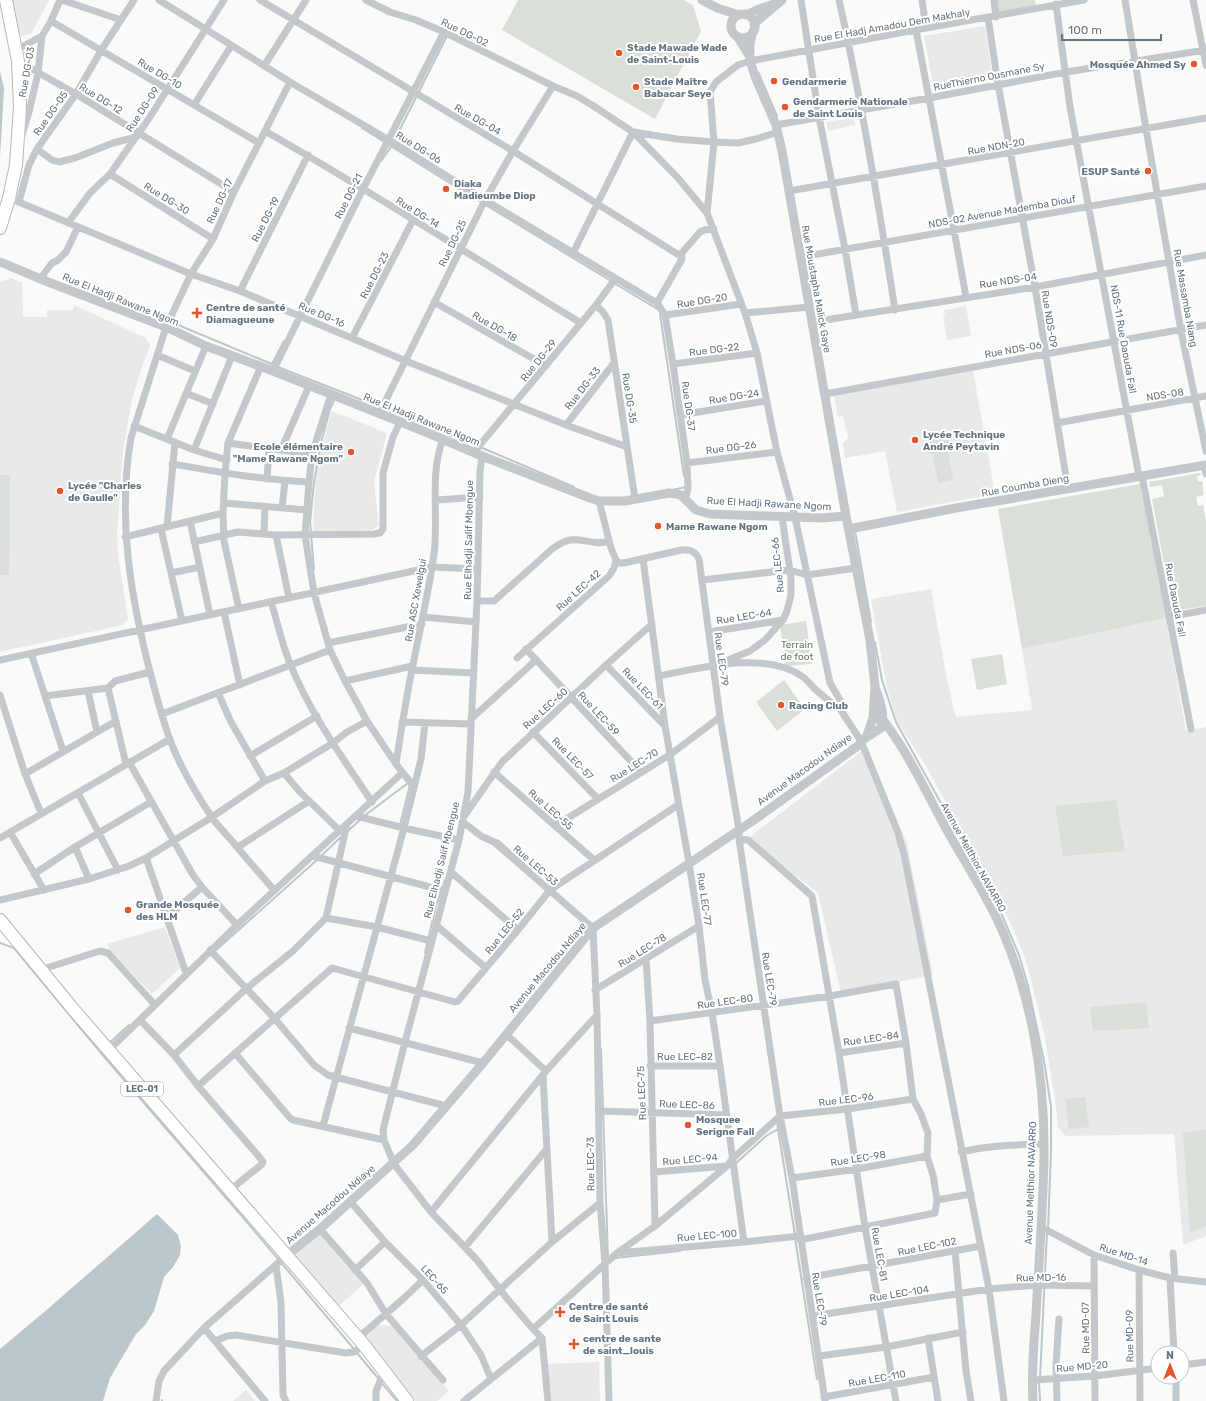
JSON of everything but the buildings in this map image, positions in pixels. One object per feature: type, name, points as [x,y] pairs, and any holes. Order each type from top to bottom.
[{"type":"highway","points":[[0,228],[14,200],[20,106],[17,56],[6,0]]},
{"type":"highway","name":"LEC-01","points":[[0,920],[40,970],[361,1342],[407,1401]]},
{"type":"street","points":[[61,0],[121,20]]},
{"type":"street","name":"Rue DG-03","points":[[18,149],[29,112],[38,73],[42,36],[61,0]]},
{"type":"street","name":"Rue DG-05","points":[[14,200],[37,149],[76,94],[102,49],[134,0]]},
{"type":"street","name":"Rue DG-06","points":[[158,0],[204,30],[389,140],[485,200],[657,303],[665,315]]},
{"type":"street","name":"Rue DG-09","points":[[68,222],[90,194],[110,174],[137,135],[224,0]]},
{"type":"street","name":"Rue DG-04","points":[[260,0],[513,151],[681,257]]},
{"type":"street","points":[[264,66],[306,0]]},
{"type":"street","name":"Rue DG-02","points":[[366,0],[390,12],[416,20],[444,32],[587,102],[633,132]]},
{"type":"street","points":[[702,0],[751,18],[754,27]]},
{"type":"street","points":[[801,0],[819,117],[833,184],[856,315]]},
{"type":"street","points":[[839,0],[849,43],[860,110],[874,177],[895,310]]},
{"type":"street","points":[[922,0],[926,28]]},
{"type":"street","points":[[994,0],[996,17]]},
{"type":"street","name":"Rue El Hadj Amadou Dem Makhaly","points":[[714,142],[710,92],[712,87],[716,82],[738,65],[750,59],[996,17],[1039,4],[1056,4],[1084,0]]},
{"type":"street","name":"Rue Massamba Niang","points":[[1125,0],[1181,330],[1206,451]]},
{"type":"street","points":[[1193,0],[1205,50],[1206,65]]},
{"type":"street","points":[[717,5],[731,25],[732,31],[737,36],[744,38],[751,34],[754,27],[780,2]]},
{"type":"street","points":[[731,25],[733,20],[742,15],[780,2]]},
{"type":"street","name":"NDS-11 Rue Daouda Fall","points":[[1056,4],[1070,107],[1078,141],[1140,476]]},
{"type":"street","name":"Rue NDS-09","points":[[988,18],[1068,489]]},
{"type":"street","name":"Rue DG-10","points":[[51,20],[259,143]]},
{"type":"street","name":"Rue Moustapha Malick Gaye","points":[[750,59],[750,44],[754,27]]},
{"type":"street","points":[[916,30],[966,297]]},
{"type":"street","name":"Rue DG-21","points":[[273,371],[363,189],[444,32]]},
{"type":"street","points":[[17,56],[42,36]]},
{"type":"street","name":"Rue Moustapha Malick Gaye","points":[[737,36],[750,59],[756,79],[777,128],[848,529],[870,640],[875,687]]},
{"type":"street","points":[[194,105],[231,46]]},
{"type":"street","name":"RueThierno Ousmane Sy","points":[[633,132],[677,139],[714,142],[746,141],[777,128],[819,117],[1066,72],[1205,50]]},
{"type":"street","name":"Rue DG-12","points":[[17,56],[38,73],[76,94],[137,135],[234,192]]},
{"type":"street","name":"Rue DG-17","points":[[274,890],[212,817],[183,767],[170,739],[150,672],[140,630],[126,537],[125,493],[128,454],[134,426],[166,327],[191,274],[213,239],[234,192],[290,82]]},
{"type":"street","name":"Rue DG-25","points":[[379,414],[485,200],[553,86]]},
{"type":"street","name":"Rue NDN-20","points":[[789,191],[1010,154],[1206,118]]},
{"type":"street","name":"Rue DG-14","points":[[265,130],[581,323]]},
{"type":"street","points":[[573,253],[633,132],[678,178],[707,213],[745,313],[757,353],[776,452],[795,517],[830,683],[840,700],[840,709]]},
{"type":"street","points":[[37,149],[52,160],[62,162],[137,135]]},
{"type":"street","points":[[707,213],[714,142]]},
{"type":"street","name":"Rue DG-19","points":[[240,291],[308,156]]},
{"type":"street","name":"Rue DG-30","points":[[110,174],[213,239]]},
{"type":"street","name":"NDS-02 Avenue Mademba Diouf","points":[[801,257],[1206,186]]},
{"type":"street","name":"Rue DG-16","points":[[14,200],[191,274],[240,291],[406,361],[566,425],[628,447]]},
{"type":"street","name":"Rue DG-23","points":[[352,338],[413,220]]},
{"type":"street","points":[[40,279],[52,263],[58,260],[66,252],[78,227]]},
{"type":"street","points":[[657,303],[681,257],[700,232],[714,229]]},
{"type":"street","name":"Rue NDS-04","points":[[812,322],[1034,287],[1206,256]]},
{"type":"street","name":"Rue El Hadji Rawane Ngom","points":[[0,262],[40,279],[166,327],[206,346],[261,366],[478,454],[599,501],[635,499],[669,493],[681,495],[696,510],[710,514],[822,518],[846,516]]},
{"type":"street","name":"Rue DG-29","points":[[478,454],[515,404],[596,305],[615,279]]},
{"type":"street","name":"Rue DG-18","points":[[434,302],[546,366]]},
{"type":"street","name":"Rue DG-20","points":[[665,315],[741,304]]},
{"type":"street","name":"Rue DG-35","points":[[596,305],[608,320],[635,499]]},
{"type":"street","points":[[745,313],[809,307]]},
{"type":"street","name":"Rue DG-37","points":[[665,315],[687,462],[688,489],[685,500]]},
{"type":"street","name":"Rue NDS-06","points":[[825,394],[1206,325]]},
{"type":"street","points":[[167,439],[206,346]]},
{"type":"street","name":"Rue DG-22","points":[[673,364],[757,353]]},
{"type":"street","points":[[157,355],[195,371]]},
{"type":"street","points":[[194,450],[232,356]]},
{"type":"street","name":"Rue DG-33","points":[[566,425],[614,363]]},
{"type":"street","points":[[239,609],[223,534],[226,460],[228,444],[261,366]]},
{"type":"street","points":[[281,450],[309,386]]},
{"type":"street","points":[[186,392],[213,404]]},
{"type":"street","points":[[331,394],[312,454],[309,482],[305,534],[314,592],[329,647],[346,681],[367,720],[402,773],[414,788]]},
{"type":"street","name":"NDS-08","points":[[1057,423],[1206,396]]},
{"type":"street","name":"Rue DG-24","points":[[680,415],[766,401]]},
{"type":"street","points":[[194,542],[223,534],[238,532],[276,535],[380,533],[383,529],[383,472],[393,436],[400,422]]},
{"type":"street","points":[[134,426],[194,450],[226,460]]},
{"type":"street","name":"Rue ASC Xewelgui","points":[[396,764],[402,722],[432,567],[435,539],[436,460],[443,439]]},
{"type":"street","points":[[175,442],[164,528],[171,573],[182,621]]},
{"type":"street","points":[[228,444],[312,454]]},
{"type":"street","points":[[267,479],[269,449]]},
{"type":"street","name":"Rue DG-26","points":[[687,462],[776,452]]},
{"type":"street","name":"Rue Elhadji Salif Mbengue","points":[[478,454],[480,497],[478,568],[468,792],[459,840],[383,1130],[384,1140],[394,1164],[431,1212],[465,1247],[532,1329],[542,1338]]},
{"type":"street","points":[[172,464],[267,479],[309,482]]},
{"type":"street","name":"Rue Coumba Dieng","points":[[848,529],[956,508],[1140,476],[1205,468]]},
{"type":"street","name":"Rue Daouda Fall","points":[[1140,476],[1191,729]]},
{"type":"street","points":[[282,508],[285,481]]},
{"type":"street","points":[[436,500],[480,497]]},
{"type":"street","points":[[599,501],[613,556],[616,560],[619,563],[624,563],[643,559]]},
{"type":"street","points":[[224,503],[307,510]]},
{"type":"street","points":[[264,534],[265,507]]},
{"type":"street","points":[[126,537],[223,513]]},
{"type":"street","name":"Rue LEC-66","points":[[713,666],[758,646],[783,620],[791,595],[791,578],[782,517]]},
{"type":"street","points":[[190,521],[210,615]]},
{"type":"street","points":[[276,535],[289,598]]},
{"type":"street","points":[[477,601],[494,601],[552,549],[562,542],[571,540],[599,543],[609,541]]},
{"type":"street","name":"Rue LEC-79","points":[[643,559],[688,549],[693,551],[699,559],[720,717],[739,834],[780,1116],[792,1178],[819,1356],[824,1399]]},
{"type":"street","name":"Rue LEC-77","points":[[643,559],[666,726],[699,926],[705,980],[712,1013],[720,1066],[744,1242]]},
{"type":"street","name":"Rue LEC-42","points":[[516,658],[609,576],[614,568],[616,560]]},
{"type":"street","points":[[171,573],[200,567]]},
{"type":"street","points":[[0,660],[432,567],[478,568]]},
{"type":"street","points":[[702,580],[789,570],[807,575],[856,568]]},
{"type":"street","points":[[271,602],[290,665],[333,743],[372,802]]},
{"type":"street","points":[[1169,617],[1206,610]]},
{"type":"street","points":[[224,612],[240,685]]},
{"type":"street","points":[[162,714],[290,665],[329,647],[422,620],[476,622]]},
{"type":"street","name":"Rue LEC-64","points":[[708,632],[783,620]]},
{"type":"street","name":"Rue LEC-60","points":[[464,819],[502,762],[606,664],[652,624]]},
{"type":"street","name":"Rue LEC-59","points":[[526,649],[641,772]]},
{"type":"street","points":[[32,653],[63,751]]},
{"type":"street","points":[[402,722],[425,723],[471,721],[536,660]]},
{"type":"street","points":[[659,676],[713,666],[747,662],[756,662],[789,670],[804,677],[814,688],[840,709],[863,740],[897,830],[904,854],[989,1289],[1004,1401]]},
{"type":"street","name":"Rue LEC-61","points":[[606,664],[666,726]]},
{"type":"street","points":[[346,681],[412,668],[473,673]]},
{"type":"street","points":[[45,696],[108,688],[115,681],[150,672]]},
{"type":"street","points":[[863,740],[873,721],[875,687]]},
{"type":"street","points":[[875,687],[881,702],[882,724]]},
{"type":"street","points":[[108,688],[128,763],[193,875],[202,887],[237,924]]},
{"type":"street","points":[[88,691],[97,732]]},
{"type":"street","points":[[218,693],[231,722],[265,781]]},
{"type":"street","points":[[0,695],[25,774],[41,813]]},
{"type":"street","points":[[250,756],[317,716]]},
{"type":"street","name":"Rue LEC-70","points":[[555,826],[671,754],[720,717]]},
{"type":"street","points":[[0,900],[118,870],[146,858],[212,817],[265,781],[284,773],[367,720]]},
{"type":"street","points":[[25,774],[116,721]]},
{"type":"street","points":[[873,721],[882,724]]},
{"type":"street","points":[[323,1126],[404,828],[420,758],[425,723]]},
{"type":"street","points":[[863,740],[882,724]]},
{"type":"street","name":"Avenue Melthior NAVARRO","points":[[882,724],[894,735],[989,905],[1012,956],[1024,994],[1035,1046],[1042,1102],[1044,1144],[1041,1228],[1032,1380],[1033,1401]]},
{"type":"street","name":"Rue LEC-57","points":[[533,732],[598,799]]},
{"type":"street","points":[[0,838],[170,739]]},
{"type":"street","name":"Avenue Macodou Ndiaye","points":[[286,1256],[320,1229],[350,1201],[394,1164],[417,1141],[593,928],[689,863],[739,834],[859,745],[863,740]]},
{"type":"street","name":"Rue LEC-55","points":[[494,772],[594,860]]},
{"type":"street","points":[[284,773],[309,801],[340,831]]},
{"type":"street","points":[[109,1050],[237,924],[402,773]]},
{"type":"street","points":[[78,792],[118,870]]},
{"type":"street","points":[[238,848],[309,801]]},
{"type":"street","points":[[34,874],[75,847],[151,802]]},
{"type":"street","name":"Rue LEC-52","points":[[275,1019],[332,968],[455,1002],[458,1001],[550,890],[678,805]]},
{"type":"street","points":[[356,816],[459,840]]},
{"type":"street","name":"Rue LEC-53","points":[[464,819],[481,836],[494,842],[593,928]]},
{"type":"street","points":[[174,1055],[247,988],[293,951],[326,918],[347,824]]},
{"type":"street","points":[[10,832],[44,890]]},
{"type":"street","name":"Rue LEC-81","points":[[739,834],[748,840],[812,896],[830,996],[865,1227],[896,1401]]},
{"type":"street","points":[[75,847],[89,878]]},
{"type":"street","points":[[313,856],[445,891]]},
{"type":"street","points":[[146,858],[186,973]]},
{"type":"street","points":[[450,872],[518,930]]},
{"type":"street","points":[[167,917],[202,887]]},
{"type":"street","points":[[326,918],[377,926],[432,941]]},
{"type":"street","points":[[436,925],[486,968]]},
{"type":"street","name":"Rue LEC-78","points":[[595,990],[699,926]]},
{"type":"street","name":"Rue LEC-73","points":[[593,928],[597,1015],[600,1203],[605,1263],[609,1401]]},
{"type":"street","points":[[210,950],[247,988],[314,1065],[328,1075],[446,1106]]},
{"type":"street","points":[[40,970],[100,951],[105,952],[108,953],[155,1005]]},
{"type":"street","name":"Rue LEC-75","points":[[646,959],[650,1021],[655,1226]]},
{"type":"street","name":"Rue LEC-80","points":[[650,1021],[764,1006],[896,984],[906,1043]]},
{"type":"street","points":[[431,1212],[545,1073],[597,1015]]},
{"type":"street","points":[[198,1086],[275,1019]]},
{"type":"street","points":[[140,1020],[174,1055],[198,1086],[263,1162],[230,1190]]},
{"type":"street","points":[[349,1028],[483,1063]]},
{"type":"street","points":[[506,1034],[545,1073],[546,1150],[552,1242]]},
{"type":"street","points":[[906,1043],[914,1099],[928,1134],[927,1156],[933,1174],[937,1200],[970,1194]]},
{"type":"street","name":"Rue LEC-84","points":[[839,1053],[906,1043]]},
{"type":"street","points":[[235,1053],[293,1120],[384,1140]]},
{"type":"street","name":"Rue LEC-82","points":[[650,1066],[720,1066]]},
{"type":"street","name":"Rue LEC-96","points":[[780,1116],[847,1109],[914,1099]]},
{"type":"street","name":"Rue LEC-86","points":[[599,1111],[727,1115]]},
{"type":"street","points":[[532,1329],[616,1253],[655,1226],[727,1166],[732,1159],[780,1116]]},
{"type":"street","points":[[962,1152],[977,1148],[1001,1145],[1044,1144]]},
{"type":"street","points":[[465,1247],[546,1150]]},
{"type":"street","name":"Rue LEC-98","points":[[792,1178],[857,1169],[927,1156]]},
{"type":"street","name":"Rue LEC-94","points":[[654,1172],[727,1166]]},
{"type":"street","name":"Rue LEC-100","points":[[616,1253],[800,1238],[934,1214],[937,1200]]},
{"type":"street","name":"LEC-65","points":[[350,1201],[385,1242],[423,1280],[460,1325],[481,1356],[491,1379]]},
{"type":"street","points":[[422,1356],[460,1325],[552,1242],[600,1203]]},
{"type":"street","name":"Rue MD-14","points":[[1041,1228],[1094,1255],[1139,1270],[1172,1278],[1206,1282]]},
{"type":"street","points":[[320,1229],[367,1283],[386,1314],[443,1380]]},
{"type":"street","points":[[355,1270],[385,1242]]},
{"type":"street","name":"Rue LEC-102","points":[[806,1278],[981,1246]]},
{"type":"street","points":[[955,1251],[966,1372],[971,1401]]},
{"type":"street","points":[[1173,1254],[1172,1278],[1174,1345]]},
{"type":"street","name":"Rue MD-07","points":[[1094,1255],[1095,1401]]},
{"type":"street","points":[[156,1401],[159,1381],[164,1371],[204,1328],[286,1256]]},
{"type":"street","points":[[276,1266],[280,1302],[283,1395],[286,1401]]},
{"type":"street","name":"Rue MD-09","points":[[1139,1270],[1140,1401]]},
{"type":"street","points":[[215,1341],[228,1336],[236,1335],[346,1353],[354,1352],[386,1314],[423,1280]]},
{"type":"street","name":"Rue MD-16","points":[[989,1289],[1037,1285],[1094,1286]]},
{"type":"street","name":"Rue LEC-104","points":[[812,1316],[989,1289]]},
{"type":"street","points":[[1056,1401],[1059,1319]]},
{"type":"street","points":[[204,1328],[266,1401]]},
{"type":"street","points":[[819,1356],[886,1347],[963,1332]]},
{"type":"street","points":[[464,1401],[542,1338]]},
{"type":"street","points":[[542,1338],[548,1401]]},
{"type":"street","points":[[928,1338],[938,1401]]},
{"type":"street","points":[[1190,1364],[1206,1362]]},
{"type":"street","name":"Rue MD-20","points":[[1032,1380],[1095,1376],[1150,1369]]},
{"type":"street","points":[[376,1401],[376,1391],[384,1371]]},
{"type":"street","name":"Rue LEC-110","points":[[824,1399],[934,1377]]},
{"type":"street","points":[[1176,1385],[1176,1401]]},
{"type":"shaded area","points":[[8,0],[49,0],[31,34],[15,37]]},
{"type":"shaded area","points":[[985,26],[993,80],[934,90],[924,36]]},
{"type":"shaded area","points":[[0,72],[4,88],[0,157]]},
{"type":"shaded area","points":[[854,118],[855,125],[828,131],[826,122]]},
{"type":"shaded area","name":"Lycée \"Charles de Gaulle\"","points":[[11,278],[22,283],[23,317],[47,317],[47,310],[73,310],[74,305],[146,338],[150,346],[132,399],[123,452],[117,534],[118,555],[128,619],[123,625],[0,652],[0,282]]},
{"type":"shaded area","points":[[966,306],[971,336],[947,340],[943,316],[945,315],[944,310]]},
{"type":"shaded area","name":"Lycée Technique André Peytavin","points":[[973,370],[995,494],[897,512],[885,451],[845,458],[843,443],[848,438],[843,416],[838,417],[834,396]]},
{"type":"shaded area","points":[[332,411],[387,433],[374,482],[379,526],[372,530],[313,531],[316,472]]},
{"type":"shaded area","points":[[931,589],[947,680],[956,717],[1032,710],[1022,649],[1166,618],[1186,731],[1206,727],[1206,1236],[1183,1245],[1174,1134],[1065,1136],[1058,1127],[1044,1033],[1027,964],[1020,945],[1007,916],[926,766],[898,723],[887,688],[871,599]]},
{"type":"shaded area","points":[[863,750],[907,843],[933,975],[841,993],[818,893],[748,840],[756,832]]},
{"type":"shaded area","points":[[165,927],[180,968],[152,994],[111,952],[107,944]]},
{"type":"shaded area","points":[[157,1214],[178,1235],[181,1246],[180,1255],[173,1267],[164,1277],[154,1311],[145,1325],[136,1334],[110,1378],[103,1401],[0,1401],[0,1349]]},
{"type":"shaded area","points":[[320,1229],[366,1282],[334,1310],[287,1257]]},
{"type":"shaded area","points":[[377,1325],[393,1326],[449,1391],[437,1401],[415,1401],[362,1338]]},
{"type":"shaded area","points":[[599,1362],[600,1401],[552,1401],[547,1364]]},
{"type":"shaded area","points":[[246,1390],[255,1401],[233,1401]]},
{"type":"green space","name":"Stade Maître Babacar Seye","points":[[518,0],[683,0],[693,5],[701,31],[655,119],[502,30]]},
{"type":"green space","points":[[997,0],[1035,0],[1036,7],[999,15]]},
{"type":"green space","points":[[948,437],[951,451],[948,452],[953,480],[938,483],[933,455],[945,452],[929,455],[927,440]]},
{"type":"green space","points":[[1200,473],[1201,475],[1197,476],[1198,481],[1202,481],[1204,495],[1196,497],[1198,506],[1203,505],[1206,521],[1206,606],[1180,610],[1179,606],[1172,607],[1152,499],[1164,496],[1162,485],[1150,487],[1149,482]]},
{"type":"green space","points":[[0,475],[10,475],[9,575],[0,575]]},
{"type":"green space","points":[[1140,484],[1166,618],[1022,649],[998,509]]},
{"type":"green space","name":"Terrain de foot","points":[[806,621],[812,664],[786,666],[780,625]]},
{"type":"green space","points":[[1002,654],[1007,684],[977,690],[971,659]]},
{"type":"green space","name":"Racing Club","points":[[784,680],[805,709],[777,731],[756,702]]},
{"type":"green space","points":[[1116,800],[1125,851],[1063,856],[1055,806]]},
{"type":"green space","points":[[1146,1002],[1149,1028],[1093,1031],[1090,1007]]},
{"type":"green space","points":[[1085,1097],[1089,1127],[1069,1129],[1065,1099]]},
{"type":"green space","points":[[1206,1129],[1206,1226],[1190,1232],[1183,1133]]},
{"type":"waterway","points":[[394,141],[447,36]]},
{"type":"waterway","points":[[758,72],[777,116]]},
{"type":"waterway","points":[[362,128],[611,281]]},
{"type":"waterway","points":[[381,161],[391,147]]},
{"type":"waterway","points":[[614,283],[659,310]]},
{"type":"waterway","points":[[100,292],[167,320]]},
{"type":"waterway","points":[[660,314],[684,476]]},
{"type":"waterway","points":[[171,322],[274,365]]},
{"type":"waterway","points":[[272,364],[284,341]]},
{"type":"waterway","points":[[278,367],[380,407]]},
{"type":"waterway","points":[[314,569],[310,522],[314,482],[322,439],[330,409],[335,398]]},
{"type":"waterway","points":[[384,409],[476,446]]},
{"type":"waterway","points":[[480,447],[574,487]]},
{"type":"waterway","points":[[672,490],[686,486]]},
{"type":"waterway","points":[[855,531],[871,622]]},
{"type":"waterway","points":[[875,642],[882,680],[896,722],[999,908],[1019,955],[1028,986],[1044,1061],[1051,1107],[1048,1228]]},
{"type":"waterway","points":[[364,816],[408,783]]},
{"type":"waterway","points":[[400,825],[410,785]]},
{"type":"waterway","points":[[348,831],[361,819]]},
{"type":"waterway","points":[[321,856],[341,837]]},
{"type":"waterway","points":[[497,840],[531,870]]},
{"type":"waterway","points":[[214,952],[318,859]]},
{"type":"waterway","points":[[425,953],[436,906],[445,880]]},
{"type":"waterway","points":[[0,943],[14,948],[106,1059],[354,1349]]},
{"type":"waterway","points":[[108,1044],[129,1025]]},
{"type":"waterway","points":[[601,1049],[608,1258]]},
{"type":"waterway","points":[[777,1120],[778,1129]]},
{"type":"waterway","points":[[735,1164],[766,1136],[778,1129],[795,1235]]},
{"type":"waterway","points":[[1040,1378],[1047,1232]]},
{"type":"waterway","points":[[795,1238],[817,1379]]},
{"type":"waterway","points":[[615,1258],[680,1251]]},
{"type":"waterway","points":[[357,1353],[378,1378]]},
{"type":"waterway","points":[[381,1382],[397,1401]]},
{"type":"waterway","points":[[1039,1382],[1040,1401]]},
{"type":"place","name":"Stade Mawade Wade de Saint-Louis","points":[[619,53]]},
{"type":"place","name":"Mosquée Ahmed Sy","points":[[1194,64]]},
{"type":"place","name":"Gendarmerie","points":[[774,81]]},
{"type":"place","name":"Stade Maître Babacar Seye","points":[[636,87]]},
{"type":"place","name":"Gendarmerie Nationale de Saint Louis","points":[[785,107]]},
{"type":"place","name":"ESUP Santé","points":[[1148,171]]},
{"type":"place","name":"Diaka Madieumbe Diop","points":[[446,189]]},
{"type":"place","name":"Centre de santé Diamagueune","points":[[197,313]]},
{"type":"place","name":"Lycée Technique André Peytavin","points":[[915,440]]},
{"type":"place","name":"Ecole élémentaire \"Mame Rawane Ngom\"","points":[[351,452]]},
{"type":"place","name":"Lycée \"Charles de Gaulle\"","points":[[60,491]]},
{"type":"place","name":"Mame Rawane Ngom","points":[[658,526]]},
{"type":"place","name":"Racing Club","points":[[781,705]]},
{"type":"place","name":"Grande Mosquée des HLM","points":[[128,910]]},
{"type":"place","name":"Mosquee Serigne Fall","points":[[688,1125]]},
{"type":"place","name":"Centre de santé de Saint Louis","points":[[560,1312]]},
{"type":"place","name":"centre de sante de saint_louis","points":[[574,1344]]}]
